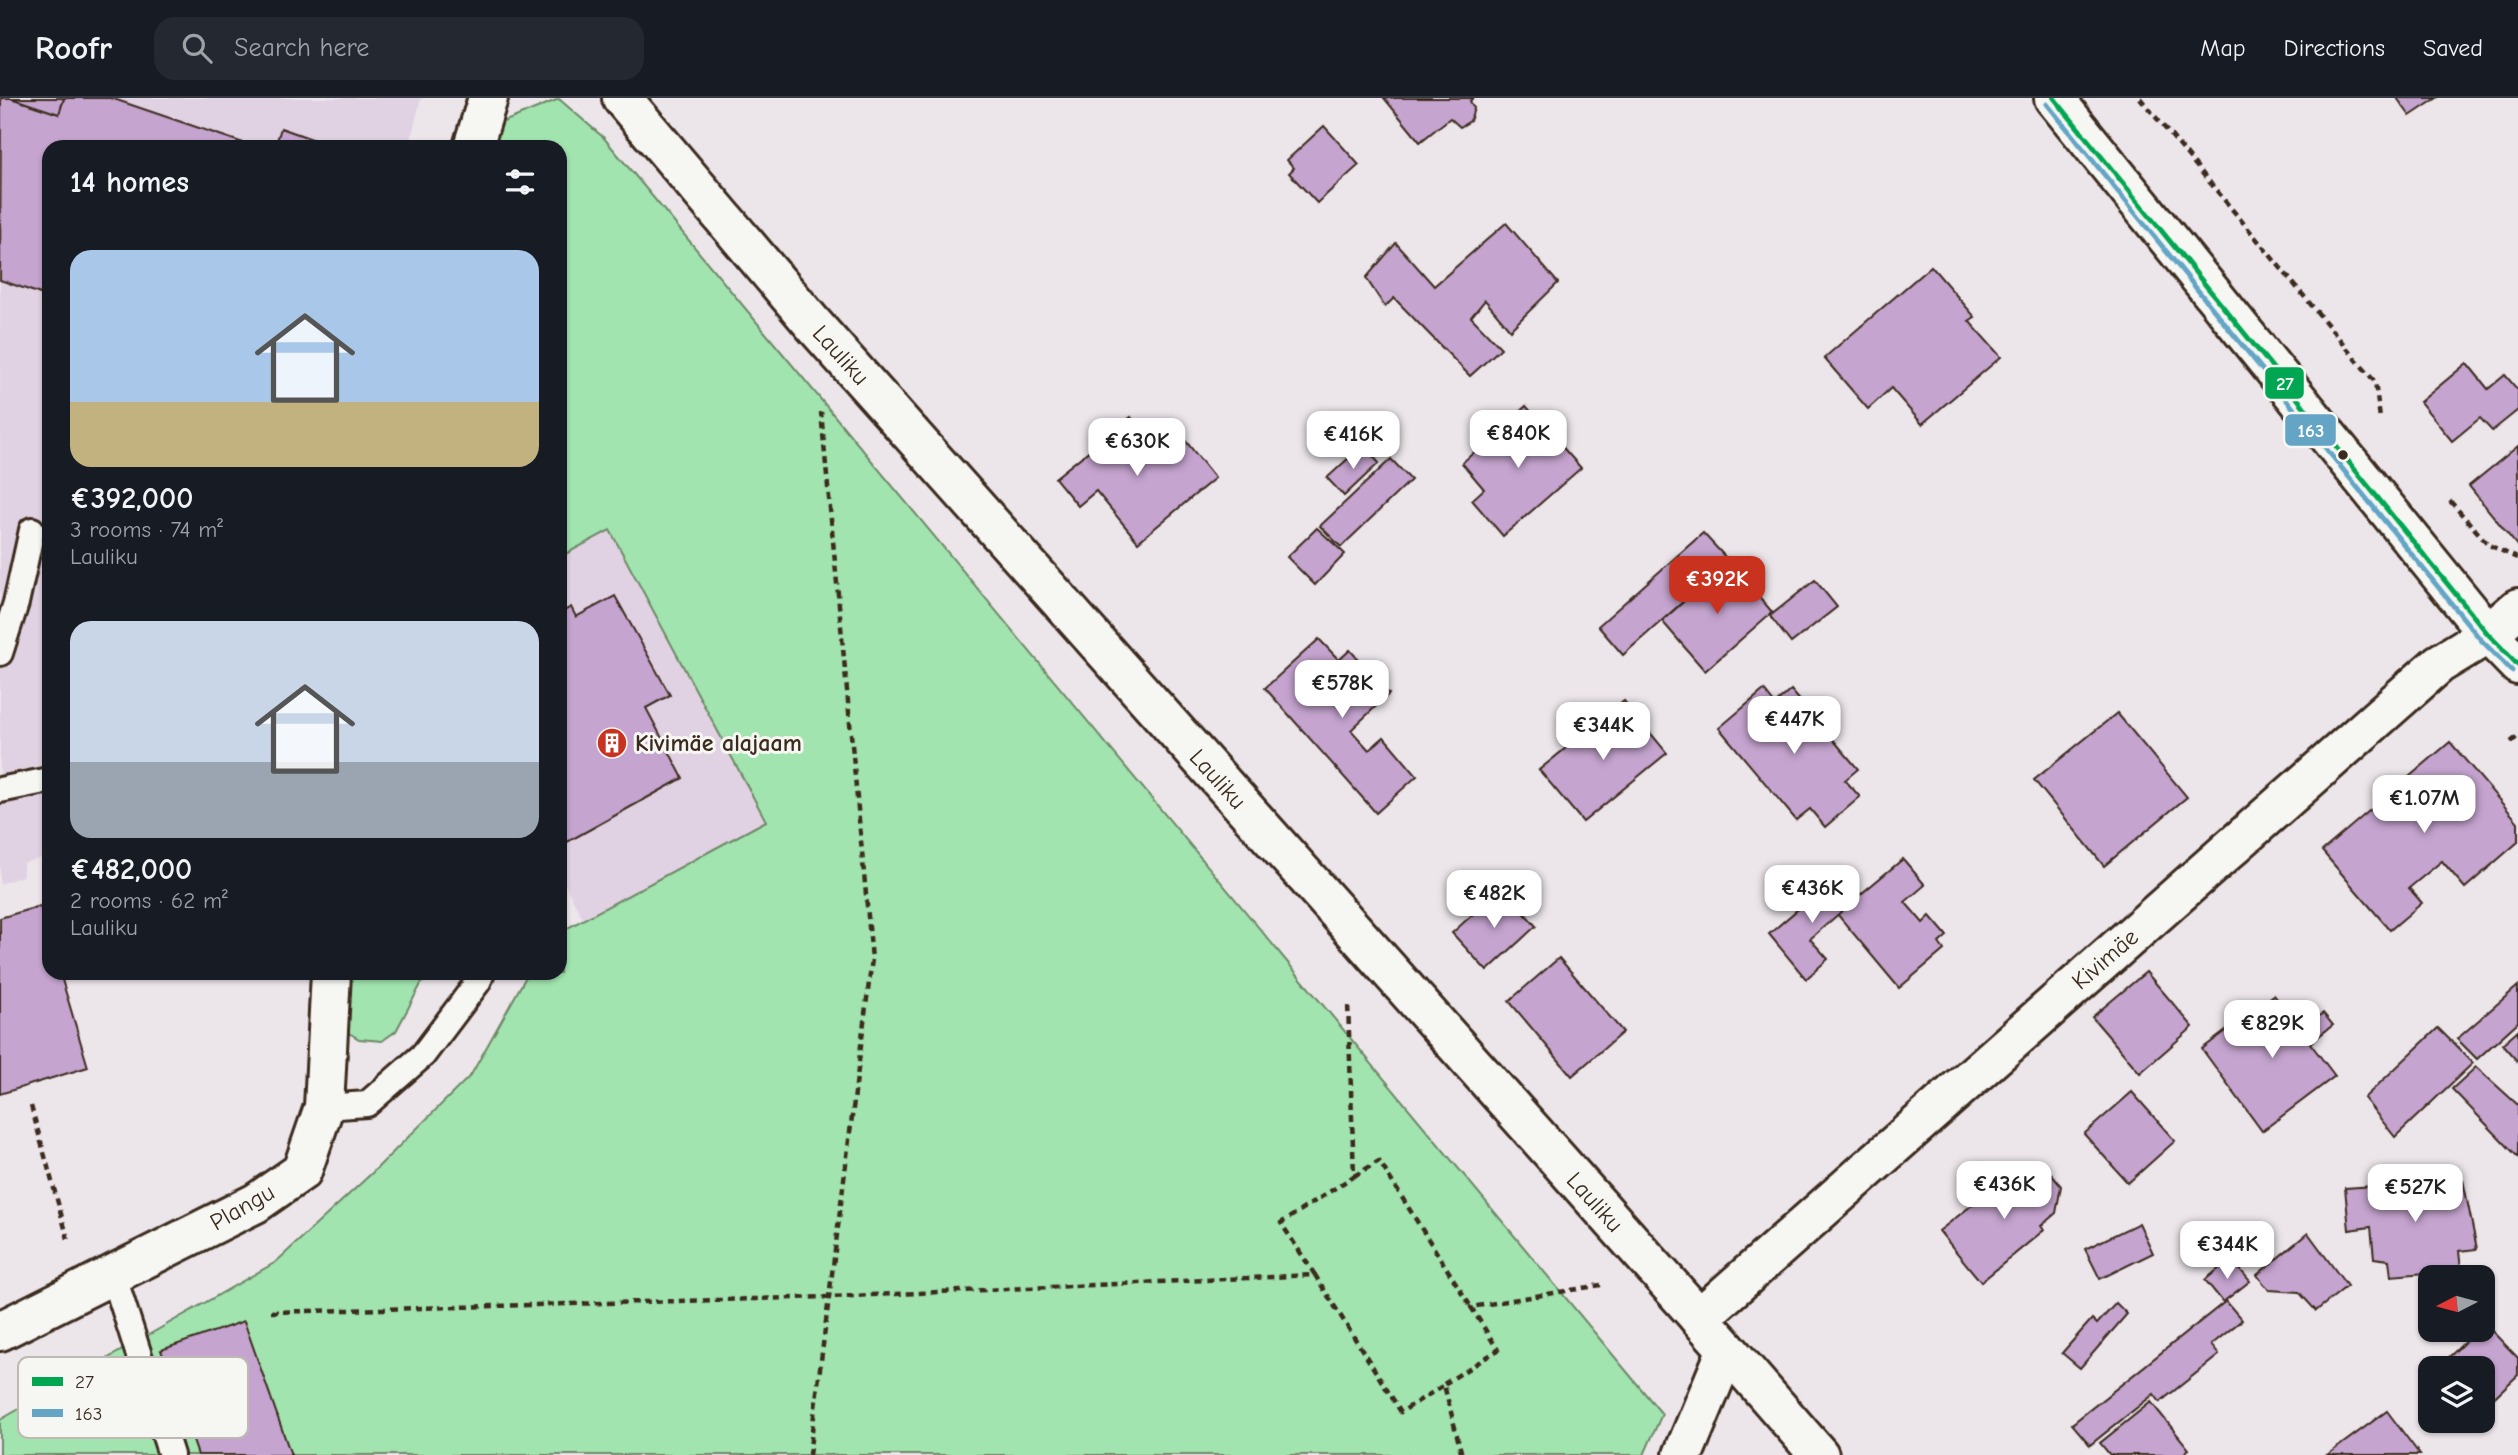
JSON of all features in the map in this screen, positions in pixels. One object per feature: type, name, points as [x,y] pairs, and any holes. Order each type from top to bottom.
[{"type":"street","points":[[475,140],[488,98]]},
{"type":"street","name":"Lauliku","points":[[622,98],[822,334],[1819,1455]]},
{"type":"street","points":[[2054,98],[2488,634],[2518,665]]},
{"type":"street","name":"Kivimäe","points":[[1699,1318],[2440,664],[2488,634],[2518,608]]},
{"type":"street","name":"Plangu","points":[[0,1331],[256,1203],[302,1171],[324,1107],[331,980]]},
{"type":"street","points":[[1683,1455],[1727,1349]]},
{"type":"lane","points":[[0,653],[16,603],[32,530]]},
{"type":"lane","points":[[0,790],[42,781]]},
{"type":"lane","points":[[324,1107],[367,1104],[423,1055],[479,980]]},
{"type":"lane","points":[[98,1282],[130,1357]]},
{"type":"lane","points":[[165,1438],[172,1455]]},
{"type":"path","points":[[2140,98],[2375,382],[2381,424]]},
{"type":"path","points":[[809,1455],[872,959],[821,407]]},
{"type":"path","points":[[2444,494],[2489,545],[2518,558]]},
{"type":"path","points":[[2511,742],[2518,736]]},
{"type":"path","points":[[1348,1002],[1354,1177]]},
{"type":"path","points":[[31,1105],[98,1282]]},
{"type":"path","points":[[1379,1161],[1498,1350],[1401,1412],[1281,1223],[1354,1177],[1379,1161]]},
{"type":"path","points":[[271,1312],[829,1297],[1315,1275]]},
{"type":"path","points":[[1471,1307],[1661,1275]]},
{"type":"path","points":[[1444,1385],[1462,1455]]},
{"type":"shaded area","points":[[0,98],[421,98],[411,140],[42,140],[42,858],[23,863],[23,876],[0,884]]},
{"type":"shaded area","points":[[610,530],[766,821],[583,919],[567,888],[567,553]]},
{"type":"green space","points":[[559,99],[604,138],[1662,1414],[1644,1455],[0,1455],[0,1420],[18,1410],[18,1438],[248,1438],[248,1357],[110,1357],[276,1262],[372,1173],[471,1075],[524,980],[567,980],[567,928],[766,821],[610,530],[567,553],[567,140],[492,140],[496,125]]},
{"type":"green space","points":[[348,980],[423,980],[396,1031],[382,1041],[359,1039],[349,1033]]},
{"type":"building","points":[[1,98],[11,98],[59,114],[64,98],[111,98],[234,140],[42,140],[42,295],[0,280]]},
{"type":"building","points":[[11,98],[64,98],[59,114]]},
{"type":"building","points":[[1384,98],[1473,98],[1470,101],[1474,108],[1470,121],[1460,127],[1450,118],[1420,142]]},
{"type":"building","points":[[2397,98],[2437,98],[2410,116]]},
{"type":"building","points":[[1324,126],[1359,165],[1317,203],[1289,173],[1294,168],[1287,160]]},
{"type":"building","points":[[281,128],[312,139],[312,140],[277,140]]},
{"type":"building","points":[[1506,223],[1558,283],[1510,330],[1485,300],[1471,317],[1501,348],[1470,376],[1394,298],[1385,307],[1366,278],[1396,243],[1434,286]]},
{"type":"building","points":[[1931,266],[1975,317],[1969,321],[2001,357],[1922,424],[1891,388],[1868,409],[1824,358]]},
{"type":"building","points":[[2467,363],[2488,389],[2505,375],[2518,390],[2518,410],[2492,431],[2480,418],[2452,441],[2420,402]]},
{"type":"building","points":[[1526,406],[1581,468],[1503,536],[1472,500],[1484,489],[1462,463]]},
{"type":"building","points":[[1131,417],[1162,456],[1184,439],[1215,478],[1138,542],[1096,491],[1078,506],[1055,478]]},
{"type":"building","points":[[1363,445],[1379,463],[1344,496],[1327,478]]},
{"type":"building","points":[[2518,446],[2518,547],[2469,486]]},
{"type":"building","points":[[1391,459],[1411,480],[1341,547],[1320,526]]},
{"type":"building","points":[[1317,528],[1345,554],[1315,585],[1287,557]]},
{"type":"building","points":[[1703,533],[1729,561],[1623,655],[1598,626]]},
{"type":"building","points":[[1729,561],[1772,612],[1705,671],[1662,621]]},
{"type":"building","points":[[1815,580],[1837,607],[1791,643],[1770,616]]},
{"type":"building","name":"Kivimäe alajaam","points":[[615,596],[670,695],[646,708],[683,778],[567,842],[567,609],[571,607],[576,617]]},
{"type":"building","points":[[1319,639],[1339,660],[1350,650],[1389,694],[1351,730],[1369,750],[1384,737],[1417,776],[1376,813],[1265,688]]},
{"type":"building","points":[[1764,690],[1775,704],[1791,690],[1858,769],[1845,780],[1860,797],[1825,827],[1810,809],[1796,820],[1719,728]]},
{"type":"building","points":[[1624,701],[1667,753],[1583,822],[1539,770]]},
{"type":"building","points":[[2117,713],[2187,797],[2104,866],[2034,780]]},
{"type":"building","points":[[2450,742],[2518,822],[2518,842],[2465,888],[2442,861],[2409,888],[2422,903],[2390,930],[2322,851]]},
{"type":"building","points":[[1903,859],[1925,885],[1905,902],[1923,923],[1930,916],[1947,936],[1939,943],[1944,950],[1899,988],[1837,914]]},
{"type":"building","points":[[1839,874],[1858,897],[1810,939],[1828,959],[1806,979],[1769,934]]},
{"type":"building","points":[[1502,888],[1536,926],[1487,971],[1452,933]]},
{"type":"building","points":[[40,906],[42,980],[62,980],[88,1067],[0,1094],[0,918]]},
{"type":"building","points":[[1559,958],[1623,1032],[1572,1076],[1509,1001]]},
{"type":"building","points":[[2146,972],[2193,1027],[2140,1073],[2092,1017]]},
{"type":"building","points":[[2518,986],[2518,1022],[2477,1059],[2457,1039]]},
{"type":"building","points":[[2274,995],[2294,1020],[2312,1006],[2319,1016],[2323,1013],[2333,1025],[2310,1043],[2335,1076],[2262,1131],[2202,1049]]},
{"type":"building","points":[[2438,1028],[2473,1063],[2395,1137],[2364,1098]]},
{"type":"building","points":[[2518,1030],[2518,1062],[2502,1044]]},
{"type":"building","points":[[2476,1067],[2518,1105],[2518,1157],[2452,1089]]},
{"type":"building","points":[[2132,1092],[2175,1141],[2128,1183],[2084,1134]]},
{"type":"building","points":[[2027,1166],[2047,1169],[2061,1186],[2056,1213],[2041,1226],[2044,1230],[1981,1282],[1939,1231],[2004,1180],[2006,1183]]},
{"type":"building","points":[[2463,1180],[2477,1249],[2459,1251],[2460,1265],[2418,1265],[2418,1274],[2391,1276],[2389,1260],[2374,1258],[2371,1227],[2349,1230],[2345,1188]]},
{"type":"building","points":[[2139,1223],[2153,1253],[2100,1279],[2085,1249]]},
{"type":"building","points":[[2308,1233],[2347,1286],[2316,1311],[2299,1292],[2269,1290],[2257,1275]]},
{"type":"building","points":[[2231,1259],[2250,1281],[2223,1302],[2205,1280]]},
{"type":"building","points":[[2226,1301],[2242,1320],[2211,1345],[2219,1355],[2160,1402],[2154,1394],[2090,1445],[2072,1424]]},
{"type":"building","points":[[2116,1303],[2127,1314],[2080,1368],[2062,1353],[2092,1319],[2097,1324]]},
{"type":"building","points":[[244,1321],[291,1455],[198,1455],[192,1438],[248,1438],[248,1357],[163,1357],[161,1350]]},
{"type":"building","points":[[2496,1335],[2518,1358],[2518,1375],[2495,1397],[2495,1356],[2450,1356],[2465,1342],[2496,1342]]},
{"type":"building","points":[[2151,1402],[2189,1449],[2182,1455],[2110,1455],[2100,1443]]},
{"type":"building","points":[[2387,1411],[2420,1455],[2327,1455]]},
{"type":"transit line","name":"27","points":[[2054,98],[2488,634],[2518,665]]},
{"type":"transit line","name":"163","points":[[2047,104],[2481,640],[2512,671]]},
{"type":"place","name":"Kivimäe alajaam","points":[[612,743]]}]
